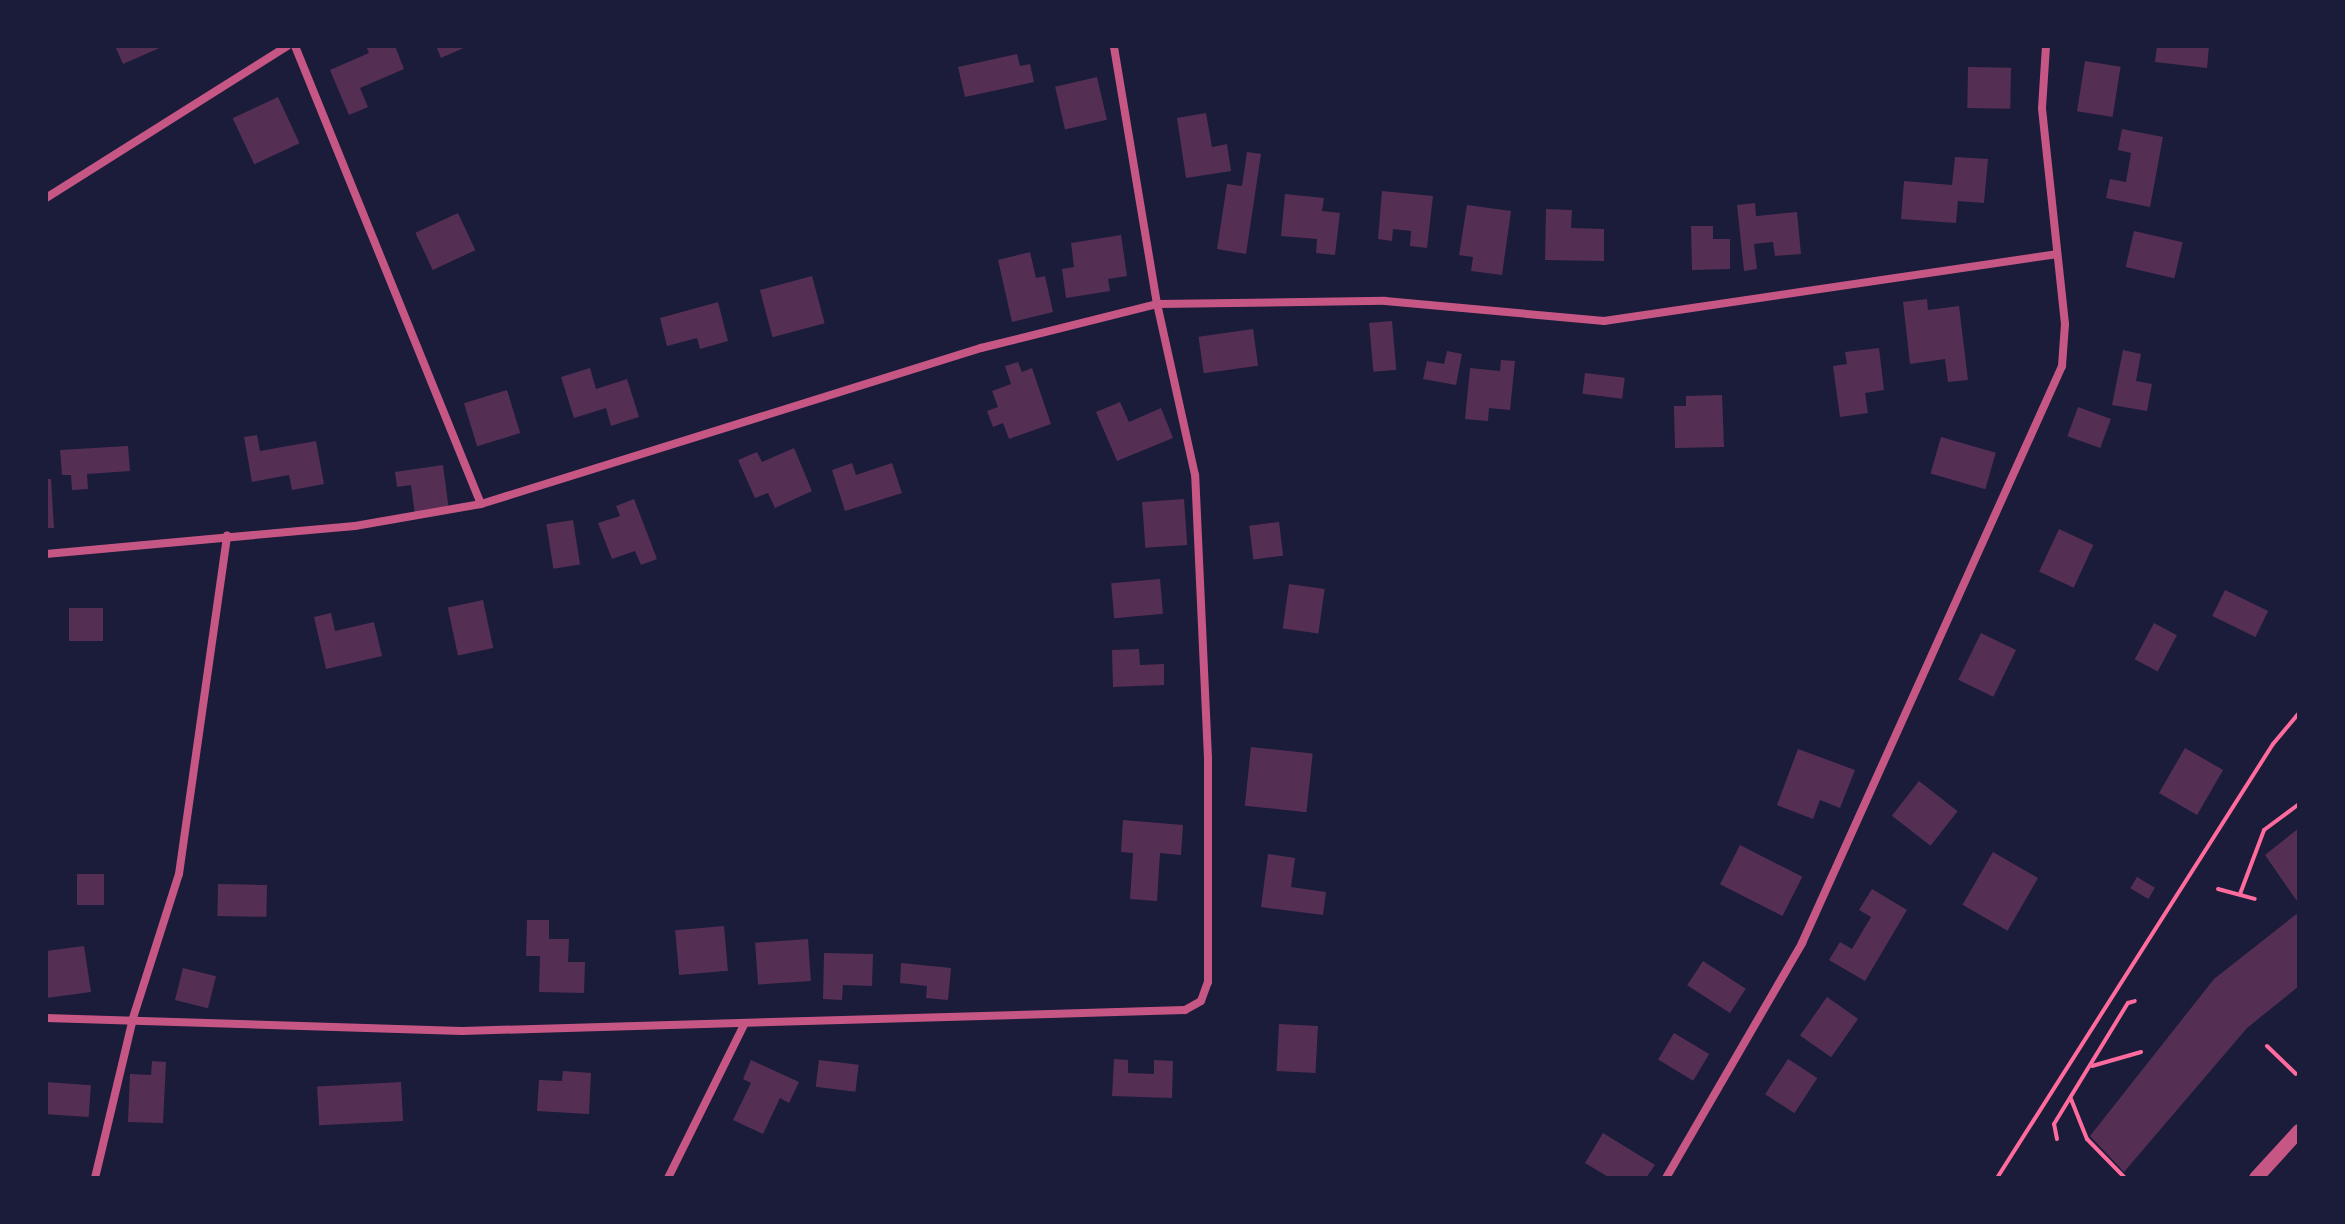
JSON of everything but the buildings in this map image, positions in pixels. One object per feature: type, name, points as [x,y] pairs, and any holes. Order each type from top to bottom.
[{"type":"street","points":[[46,198],[287,46]]},
{"type":"street","points":[[295,46],[481,504]]},
{"type":"street","points":[[46,1018],[133,1018],[440,1032],[1185,1010],[1201,1001],[1208,982],[1205,622],[1195,475],[1157,304],[1114,46]]},
{"type":"street","points":[[1666,1178],[1802,943],[2056,384],[2065,324],[2042,108],[2046,46]]},
{"type":"street","points":[[46,554],[227,535],[355,526],[481,504],[939,361],[1157,304],[1385,301],[1604,321],[2056,254]]},
{"type":"street","points":[[95,1178],[133,1018],[179,874],[227,535]]},
{"type":"street","points":[[668,1178],[744,1025]]},
{"type":"street","points":[[2256,1178],[2299,1131]]},
{"type":"path","points":[[1997,1178],[2273,744],[2299,713]]},
{"type":"path","points":[[2240,894],[2264,830],[2299,804]]},
{"type":"path","points":[[2218,889],[2255,899]]},
{"type":"path","points":[[2057,1139],[2054,1124],[2128,1003],[2135,1001]]},
{"type":"path","points":[[2267,1046],[2296,1074]]},
{"type":"path","points":[[2089,1067],[2141,1052]]},
{"type":"path","points":[[2071,1098],[2087,1139],[2125,1178]]}]
